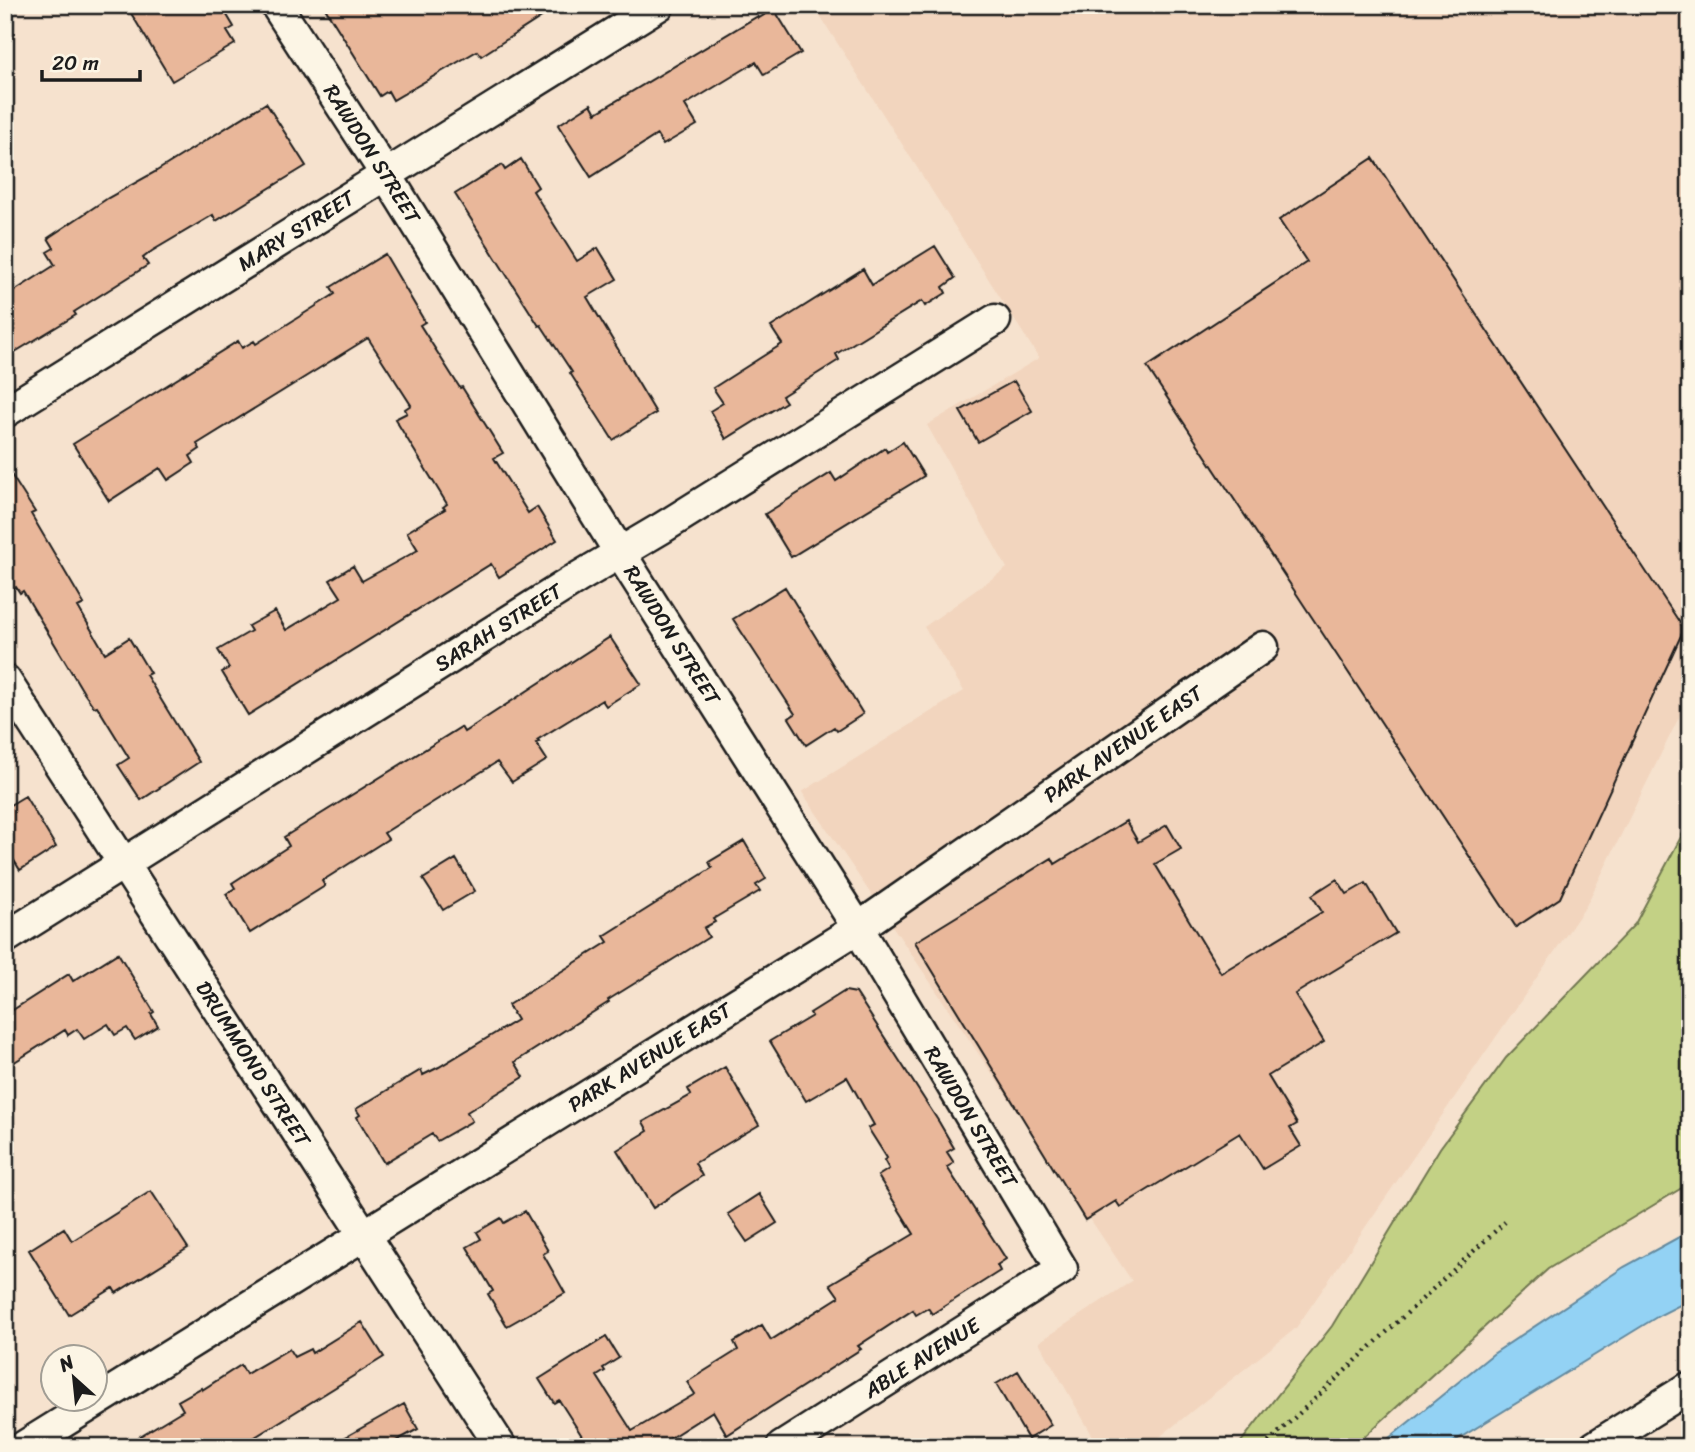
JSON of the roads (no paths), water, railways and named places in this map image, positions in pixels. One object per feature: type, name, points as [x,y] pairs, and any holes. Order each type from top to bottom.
[{"type":"street","name":"RAWDON STREET","points":[[276,5],[387,176],[620,553],[858,928],[1062,1269]]},
{"type":"street","name":"MARY STREET","points":[[5,412],[659,5]]},
{"type":"street","name":"SARAH STREET","points":[[5,939],[995,320]]},
{"type":"street","name":"PARK AVENUE EAST","points":[[23,1447],[858,928],[1263,647]]},
{"type":"street","name":"DRUMMOND STREET","points":[[5,680],[501,1447]]},
{"type":"street","name":"ABLE AVENUE","points":[[782,1447],[1062,1269]]},
{"type":"street","points":[[1594,1447],[1690,1387]]},
{"type":"water","points":[[1690,1231],[1690,1300],[1660,1315],[1445,1447],[1378,1447],[1493,1354],[1624,1267]]}]
